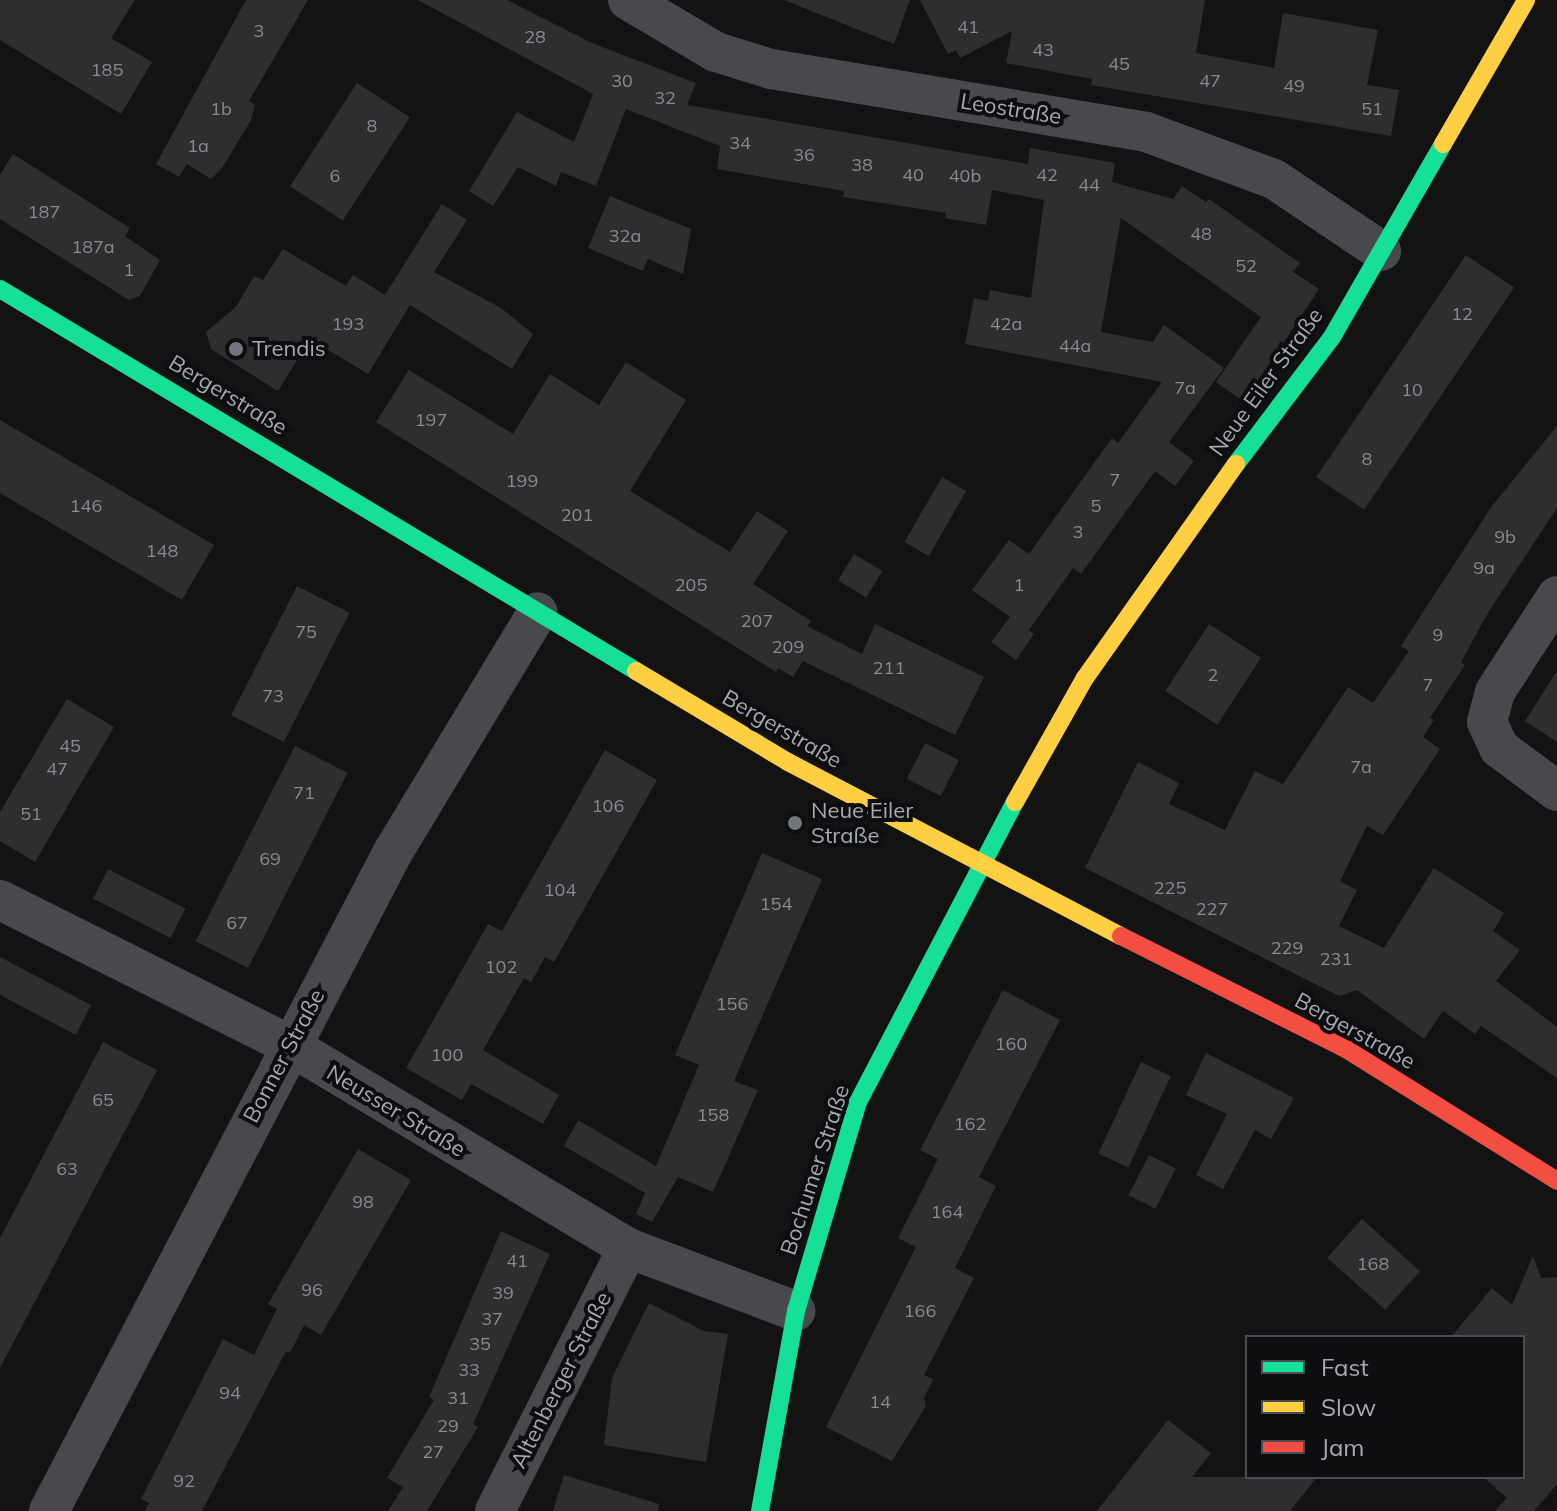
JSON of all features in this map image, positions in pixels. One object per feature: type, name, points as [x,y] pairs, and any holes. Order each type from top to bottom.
[{"type":"street","name":"Leostraße","points":[[628,0],[716,52],[771,69],[1132,129],[1174,141],[1274,179],[1381,251]]},
{"type":"street","name":"Neue Eiler Straße","points":[[980,865],[1085,678],[1194,520],[1332,337],[1526,0]]},
{"type":"street","name":"Bergerstraße","points":[[0,289],[788,762],[980,865],[1346,1049],[1557,1181]]},
{"type":"street","points":[[1557,596],[1495,692],[1487,722],[1499,748],[1557,791]]},
{"type":"street","name":"Bonner Straße","points":[[49,1511],[289,1045],[393,852],[538,612]]},
{"type":"street","name":"Bochumer Straße","points":[[760,1511],[796,1311],[858,1102],[980,865]]},
{"type":"street","name":"Neusser Straße","points":[[0,900],[289,1045],[628,1248],[796,1311]]},
{"type":"street","name":"Altenberger Straße","points":[[495,1511],[628,1248]]},
{"type":"building","points":[[0,0],[135,0],[111,38],[152,62],[121,114],[0,40]]},
{"type":"building","points":[[246,0],[308,0],[249,101],[255,105],[251,120],[222,168],[211,179],[187,164],[179,177],[156,164]]},
{"type":"building","points":[[418,0],[507,0],[592,43],[696,83],[687,105],[1028,164],[1030,148],[1115,163],[1112,182],[1173,199],[1182,186],[1206,202],[1209,199],[1300,263],[1293,272],[1319,289],[1244,402],[1216,382],[1261,317],[1121,218],[1101,332],[1153,342],[1164,325],[1224,368],[1169,442],[1194,461],[1175,486],[1155,471],[1081,574],[1073,568],[1029,630],[1034,634],[1016,660],[991,642],[1010,617],[972,590],[1009,540],[1029,554],[1112,438],[1118,443],[1162,382],[965,344],[974,298],[988,301],[990,290],[1031,298],[1044,200],[992,190],[986,225],[945,218],[946,213],[843,197],[844,191],[717,169],[720,146],[626,109],[596,186],[561,172],[556,186],[518,167],[493,206],[469,191],[517,112],[574,142],[593,94]]},
{"type":"building","points":[[784,0],[910,0],[894,44]]},
{"type":"building","points":[[920,0],[1205,0],[1196,53],[1274,68],[1283,13],[1378,30],[1367,85],[1399,90],[1391,136],[1091,85],[1092,79],[1006,63],[1012,31],[960,58],[956,50],[948,54]]},
{"type":"building","points":[[357,83],[410,117],[343,220],[290,186]]},
{"type":"building","points":[[13,154],[130,228],[125,236],[160,260],[140,296],[129,300],[0,219],[0,175]]},
{"type":"building","points":[[610,196],[691,229],[683,274],[648,259],[643,271],[588,248]]},
{"type":"building","points":[[442,204],[467,220],[434,272],[501,308],[533,334],[512,369],[410,305],[368,374],[310,339],[278,391],[211,349],[206,332],[236,307],[254,276],[263,280],[283,249],[346,286],[353,275],[385,295]]},
{"type":"building","points":[[1466,255],[1514,287],[1364,510],[1316,477]]},
{"type":"building","points":[[626,362],[686,400],[630,491],[730,552],[757,511],[788,531],[753,584],[811,621],[807,626],[862,654],[875,624],[984,677],[955,735],[803,661],[793,677],[778,668],[776,672],[376,422],[409,370],[513,434],[550,374],[599,405]]},
{"type":"building","points":[[0,420],[214,545],[182,600],[0,493]]},
{"type":"building","points":[[1557,426],[1557,508],[1489,611],[1461,662],[1465,665],[1430,718],[1434,720],[1423,737],[1440,749],[1383,835],[1367,826],[1340,881],[1357,890],[1339,926],[1384,948],[1434,868],[1504,913],[1493,931],[1520,950],[1496,981],[1557,1027],[1557,1078],[1481,1026],[1475,1034],[1443,1011],[1424,1039],[1357,990],[1339,996],[1085,868],[1138,762],[1179,783],[1169,804],[1225,830],[1255,771],[1283,784],[1348,687],[1373,703],[1409,651],[1401,646],[1492,506]]},
{"type":"building","points":[[942,477],[966,491],[929,556],[905,542]]},
{"type":"building","points":[[854,554],[882,571],[866,598],[838,581]]},
{"type":"building","points":[[297,586],[350,613],[284,742],[231,715]]},
{"type":"building","points":[[1209,624],[1261,658],[1217,725],[1165,691]]},
{"type":"building","points":[[1557,671],[1557,742],[1525,721]]},
{"type":"building","points":[[67,699],[114,727],[35,862],[0,841],[0,812]]},
{"type":"building","points":[[925,743],[959,760],[941,796],[907,779]]},
{"type":"building","points":[[295,746],[348,773],[248,968],[196,941]]},
{"type":"building","points":[[605,750],[657,780],[554,962],[545,957],[531,982],[524,978],[483,1050],[559,1095],[543,1124],[471,1084],[462,1100],[406,1068],[488,924],[502,931]]},
{"type":"building","points":[[762,853],[822,879],[734,1081],[758,1090],[713,1192],[678,1177],[652,1222],[636,1214],[645,1193],[564,1146],[578,1120],[656,1166],[699,1065],[675,1055]]},
{"type":"building","points":[[108,869],[186,908],[171,938],[93,898]]},
{"type":"building","points":[[0,957],[91,1005],[76,1035],[0,995]]},
{"type":"building","points":[[1003,990],[1060,1020],[979,1177],[996,1186],[955,1268],[974,1278],[924,1375],[933,1379],[924,1398],[926,1406],[892,1461],[826,1427],[916,1247],[898,1238],[938,1159],[920,1150]]},
{"type":"building","points":[[103,1042],[157,1070],[0,1368],[0,1238]]},
{"type":"building","points":[[1206,1053],[1294,1098],[1271,1139],[1255,1130],[1223,1189],[1196,1175],[1227,1114],[1186,1095]]},
{"type":"building","points":[[1141,1062],[1171,1076],[1128,1167],[1098,1154]]},
{"type":"building","points":[[358,1149],[411,1180],[321,1335],[304,1325],[290,1353],[286,1351],[202,1511],[145,1511],[149,1503],[141,1499],[223,1339],[254,1355],[277,1309],[268,1304]]},
{"type":"building","points":[[1149,1155],[1176,1169],[1155,1209],[1129,1195]]},
{"type":"building","points":[[1362,1219],[1420,1271],[1385,1310],[1327,1258]]},
{"type":"building","points":[[501,1231],[550,1254],[473,1424],[478,1427],[427,1511],[388,1511],[403,1487],[387,1478],[434,1400],[429,1397]]},
{"type":"building","points":[[1533,1256],[1541,1278],[1557,1277],[1557,1484],[1534,1511],[1495,1511],[1507,1498],[1485,1479],[1525,1479],[1525,1335],[1453,1335],[1492,1288],[1512,1305]]},
{"type":"building","points":[[649,1303],[704,1331],[728,1334],[706,1462],[604,1445],[612,1378]]},
{"type":"building","points":[[1168,1420],[1211,1453],[1192,1477],[1315,1479],[1290,1511],[1097,1511]]},
{"type":"building","points":[[564,1475],[659,1504],[658,1511],[553,1511]]},
{"type":"traffic: fast","points":[[1236,464],[1332,337],[1443,144]]},
{"type":"traffic: fast","points":[[0,289],[636,671]]},
{"type":"traffic: fast","points":[[760,1511],[796,1311],[858,1102],[1015,802]]},
{"type":"traffic: slow","points":[[1443,144],[1526,0]]},
{"type":"traffic: slow","points":[[1015,802],[1085,678],[1236,464]]},
{"type":"traffic: slow","points":[[636,671],[788,762],[1121,936]]},
{"type":"traffic: jam","points":[[1121,936],[1346,1049],[1557,1181]]},
{"type":"place","name":"Trendis","points":[[236,349]]},
{"type":"place","name":"Neue Eiler Straße","points":[[795,823]]}]
